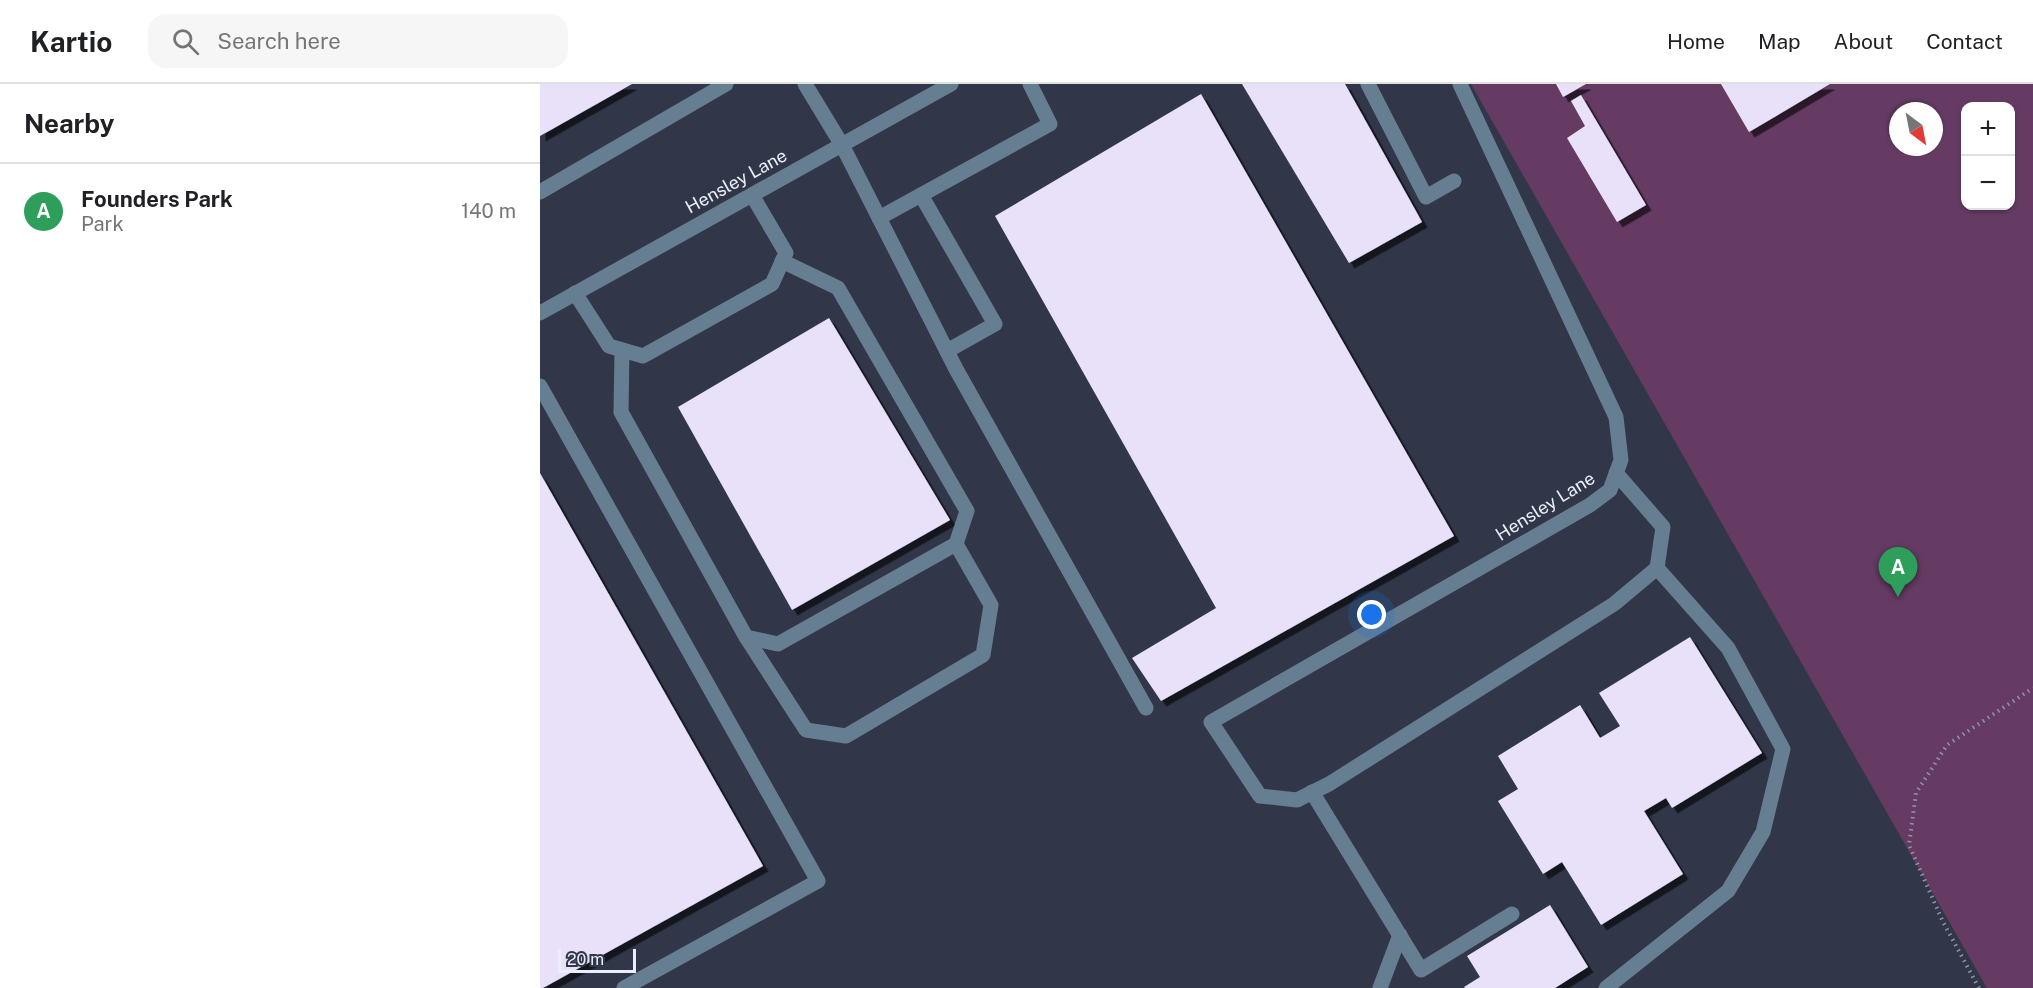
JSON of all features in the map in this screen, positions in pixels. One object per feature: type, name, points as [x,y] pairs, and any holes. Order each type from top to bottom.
[{"type":"street","points":[[540,192],[726,84]]},
{"type":"street","points":[[805,84],[842,145],[947,351],[1146,708]]},
{"type":"street","name":"Hensley Lane","points":[[540,313],[951,84]]},
{"type":"street","points":[[879,218],[1050,124],[1030,84]]},
{"type":"street","points":[[1368,84],[1426,197],[1454,181]]},
{"type":"street","name":"Hensley Lane","points":[[1312,792],[1297,800],[1260,796],[1211,722],[1590,505],[1610,490],[1621,460],[1616,417],[1460,84]]},
{"type":"street","points":[[575,293],[609,346],[643,356],[653,351],[772,284],[786,253],[752,195]]},
{"type":"street","points":[[921,195],[994,324],[947,351]]},
{"type":"street","points":[[746,637],[778,644],[957,544],[967,512],[838,288],[783,261]]},
{"type":"street","points":[[622,350],[621,412],[746,637],[806,730],[846,736],[983,656],[991,604],[957,544]]},
{"type":"street","points":[[540,386],[818,880],[624,988]]},
{"type":"street","points":[[1512,914],[1421,970],[1312,792],[1614,604],[1657,567],[1663,527],[1616,473]]},
{"type":"street","points":[[1606,988],[1728,891],[1763,832],[1783,749],[1728,648],[1657,567]]},
{"type":"street","points":[[1380,988],[1400,935]]},
{"type":"path","points":[[1979,988],[1943,922],[1909,844],[1916,793],[1947,745],[2033,688]]},
{"type":"shaded area","points":[[1471,84],[2033,84],[2033,988],[1987,988]]},
{"type":"building","points":[[540,84],[632,84],[540,136]]},
{"type":"building","points":[[1242,84],[1345,84],[1422,222],[1349,263]]},
{"type":"building","points":[[1556,84],[1586,84],[1563,97]]},
{"type":"building","points":[[1721,84],[1830,84],[1749,132]]},
{"type":"building","points":[[1201,94],[1454,536],[1161,701],[1132,658],[1216,608],[995,216]]},
{"type":"building","points":[[1581,95],[1646,205],[1617,222],[1567,138],[1585,126],[1571,101]]},
{"type":"building","points":[[829,318],[950,520],[792,610],[678,407]]},
{"type":"building","points":[[540,473],[763,866],[543,988],[540,988]]},
{"type":"building","points":[[1690,637],[1762,753],[1672,808],[1666,798],[1644,811],[1683,874],[1601,925],[1562,862],[1543,874],[1498,801],[1518,789],[1498,756],[1580,705],[1600,738],[1620,726],[1599,693]]},
{"type":"building","points":[[1550,905],[1588,967],[1555,988],[1464,987],[1480,977],[1467,956]]},
{"type":"place","name":"Founders Park","points":[[1898,597]]}]
